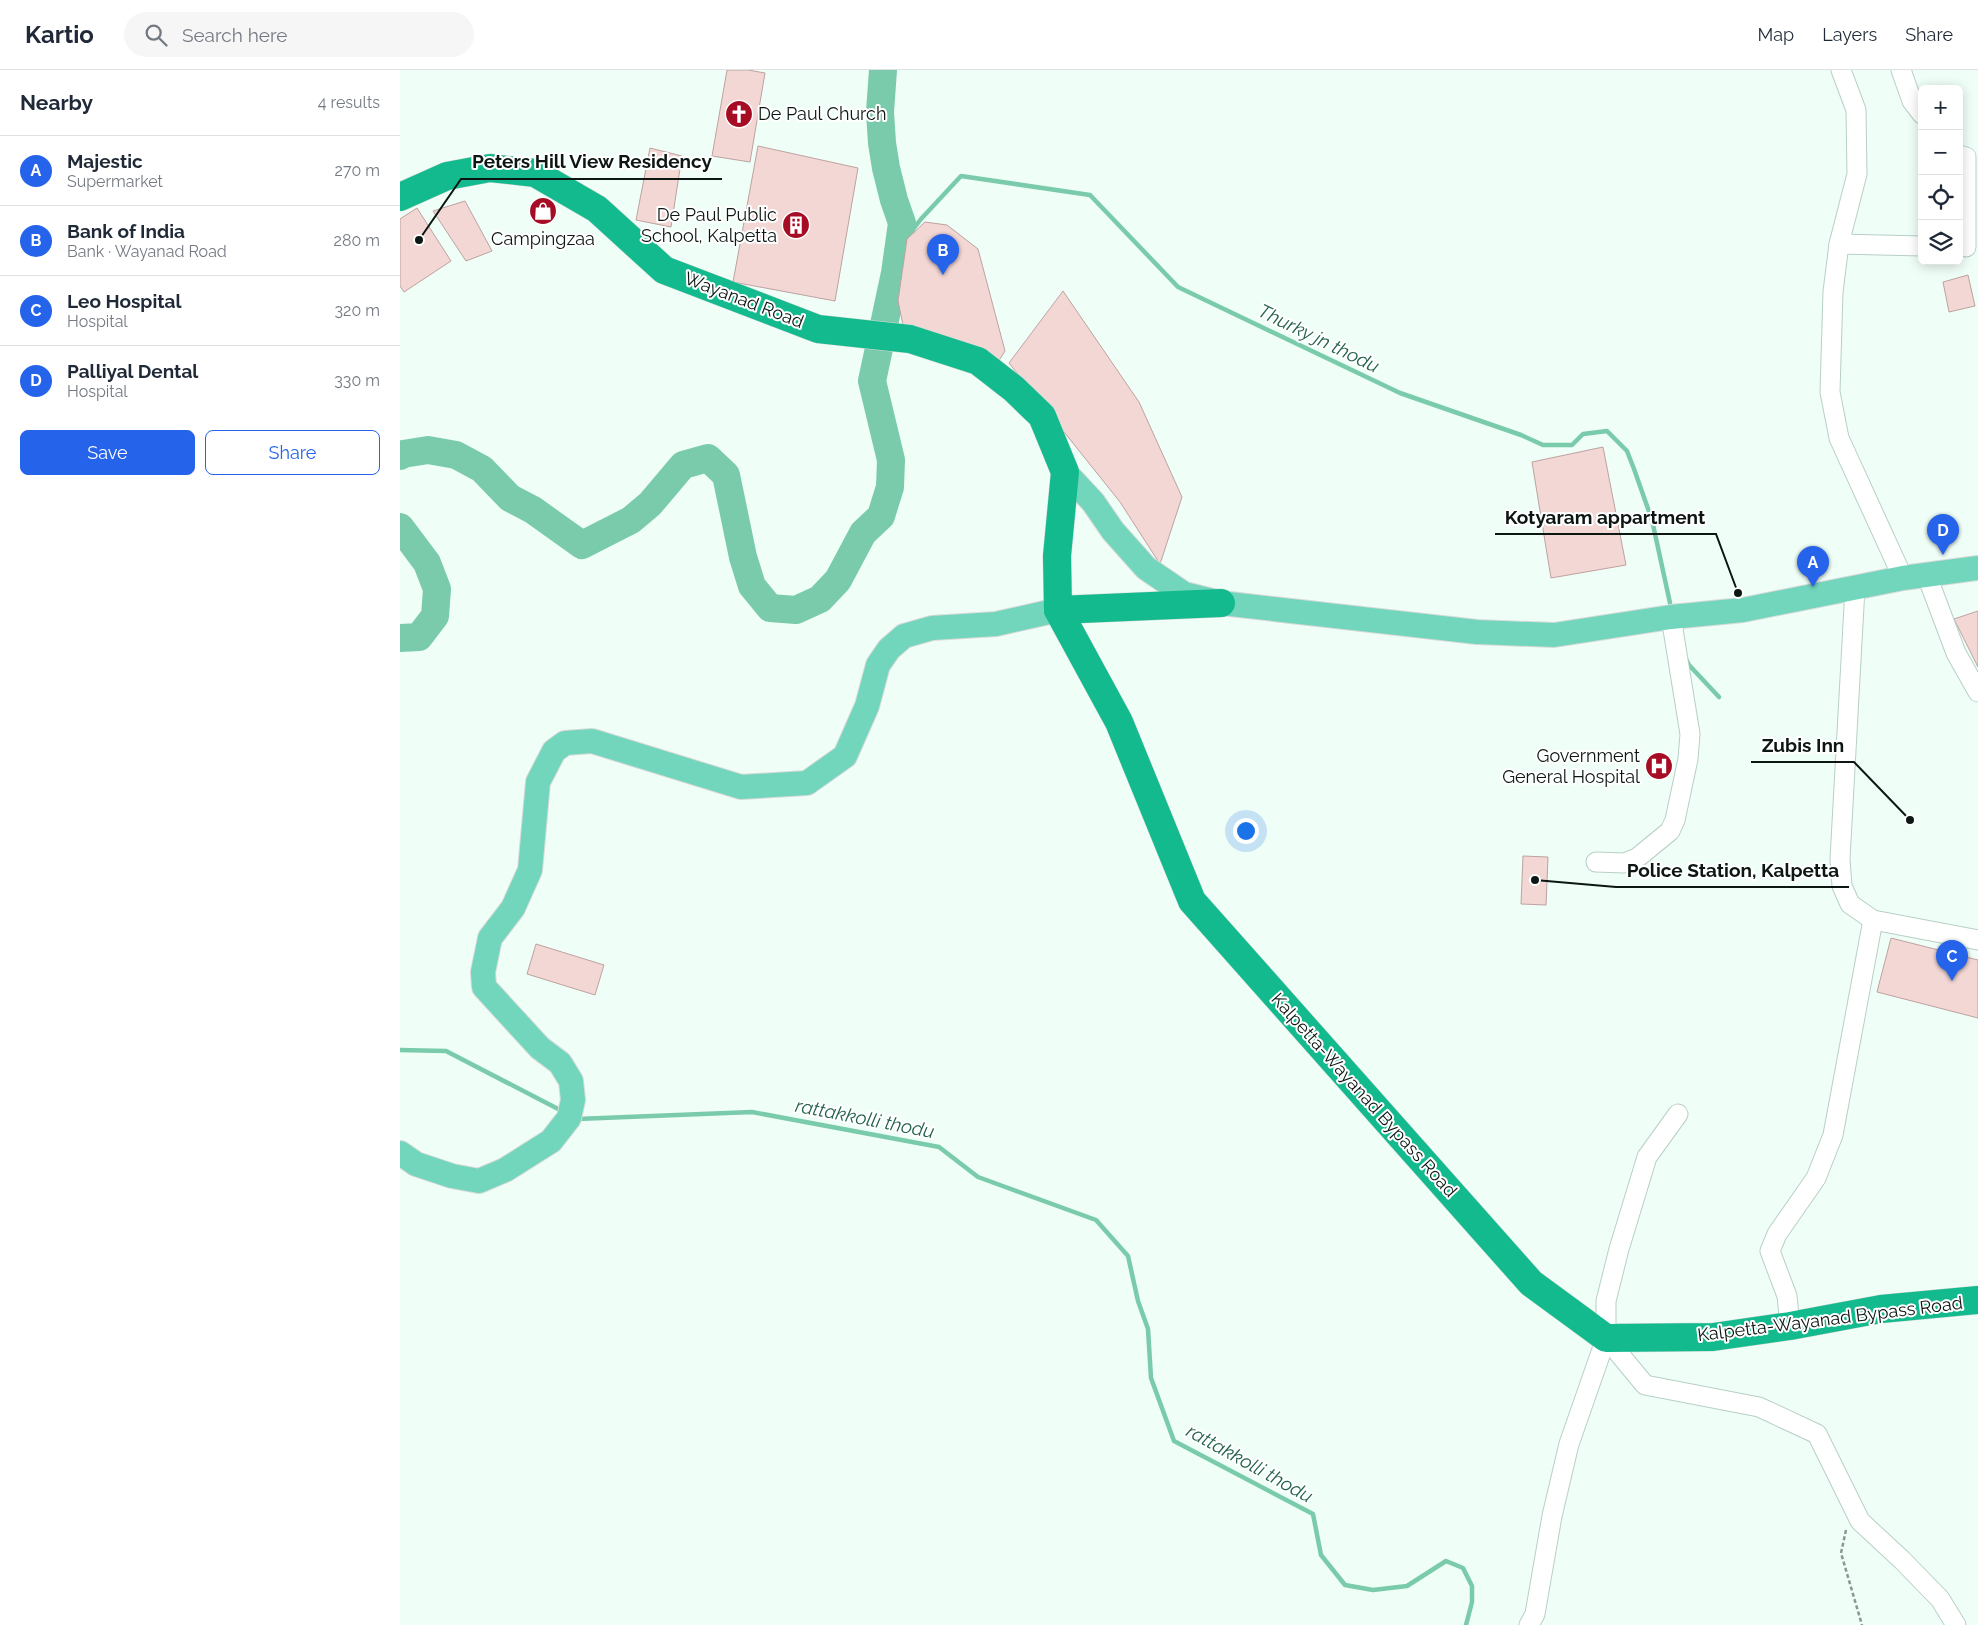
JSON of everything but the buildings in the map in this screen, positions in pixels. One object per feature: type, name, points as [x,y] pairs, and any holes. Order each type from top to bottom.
[{"type":"highway","name":"Wayanad Road","points":[[400,197],[447,176],[490,168],[535,173],[597,209],[664,270],[818,329],[910,339],[978,361],[1014,389],[1042,416],[1065,472]]},
{"type":"highway","name":"Kalpetta-Wayanad Bypass Road","points":[[1065,472],[1057,556],[1058,610],[1118,722],[1192,901],[1531,1283],[1606,1338],[1713,1337],[1790,1326],[1880,1309],[1978,1300]]},
{"type":"highway","points":[[1058,610],[1222,603]]},
{"type":"main road","points":[[1065,472],[1093,502],[1113,531],[1146,568],[1184,594],[1222,603],[1477,632],[1554,635],[1671,616],[1743,610],[1903,578],[1978,568]]},
{"type":"main road","points":[[400,1153],[416,1164],[478,1182],[505,1170],[551,1141],[569,1118],[573,1100],[572,1081],[560,1062],[540,1048],[484,987],[483,972],[490,938],[513,908],[530,870],[538,782],[554,751],[565,743],[592,741],[741,787],[807,783],[845,756],[867,706],[878,665],[889,649],[904,636],[932,628],[996,624],[1058,610]]},
{"type":"street","points":[[1841,70],[1856,110],[1857,174],[1839,244],[1833,292],[1830,392],[1839,438],[1903,578]]},
{"type":"street","points":[[1901,70],[1912,101],[1918,109]]},
{"type":"street","points":[[1963,156],[1966,157],[1968,246]]},
{"type":"street","points":[[1839,244],[1918,246]]},
{"type":"street","points":[[1927,576],[1956,653],[1978,692]]},
{"type":"street","points":[[1855,588],[1840,859],[1842,886],[1850,904],[1873,920],[1978,940]]},
{"type":"street","points":[[1596,862],[1624,863],[1637,858],[1670,831],[1675,820],[1688,759],[1690,734],[1671,616]]},
{"type":"street","points":[[1790,1326],[1786,1296],[1770,1251],[1777,1234],[1816,1178],[1833,1135],[1873,920]]},
{"type":"street","points":[[1529,1625],[1535,1614],[1552,1516],[1569,1444],[1606,1338],[1606,1301],[1646,1156],[1678,1114]]},
{"type":"street","points":[[1606,1338],[1645,1385],[1759,1407],[1817,1434],[1860,1521],[1902,1560],[1940,1600],[1956,1625]]},
{"type":"path","points":[[1860,1521],[1846,1530],[1840,1553],[1862,1625]]},
{"type":"waterway","points":[[400,456],[428,450],[456,455],[482,469],[510,498],[533,510],[582,545],[631,520],[650,504],[683,465],[708,458],[726,475],[743,557],[752,586],[770,608],[796,610],[820,599],[838,580],[863,533],[881,516],[890,487],[891,460],[872,381],[895,273],[902,223],[894,200],[882,143],[880,112],[883,70]]},
{"type":"waterway","name":"Thurky jn thodu","points":[[898,249],[921,219],[961,176],[1090,195],[1178,287],[1400,393],[1521,435],[1543,445],[1572,445],[1583,434],[1607,431],[1627,451],[1634,469],[1652,520],[1670,603]]},
{"type":"waterway","points":[[400,527],[427,563],[437,589],[435,616],[419,637],[400,638]]},
{"type":"waterway","name":"Thurky jn thodu","points":[[1686,659],[1689,665],[1719,697]]},
{"type":"waterway","points":[[400,1050],[446,1051],[562,1111]]},
{"type":"waterway","name":"rattakkolli thodu","points":[[577,1119],[752,1112],[939,1147],[978,1177],[1096,1220],[1128,1256],[1138,1301],[1148,1329],[1151,1378],[1174,1441],[1313,1514],[1321,1555],[1345,1585],[1373,1590],[1407,1586],[1446,1561],[1463,1568],[1472,1586],[1472,1602],[1466,1625]]},
{"type":"place","name":"De Paul Church","points":[[739,114]]},
{"type":"place","name":"Campingzaa","points":[[543,211]]},
{"type":"place","name":"De Paul Public School, Kalpetta","points":[[796,225]]},
{"type":"place","name":"Peters Hill View Residency","points":[[419,240]]},
{"type":"place","name":"Bank of India","points":[[943,275]]},
{"type":"place","name":"Palliyal Dental","points":[[1943,555]]},
{"type":"place","name":"Majestic","points":[[1813,587]]},
{"type":"place","name":"Kotyaram appartment","points":[[1738,593]]},
{"type":"place","name":"Government General Hospital","points":[[1659,766]]},
{"type":"place","name":"Zubis Inn","points":[[1910,820]]},
{"type":"place","name":"Police Station, Kalpetta","points":[[1535,880]]},
{"type":"place","name":"Leo Hospital","points":[[1952,981]]}]
